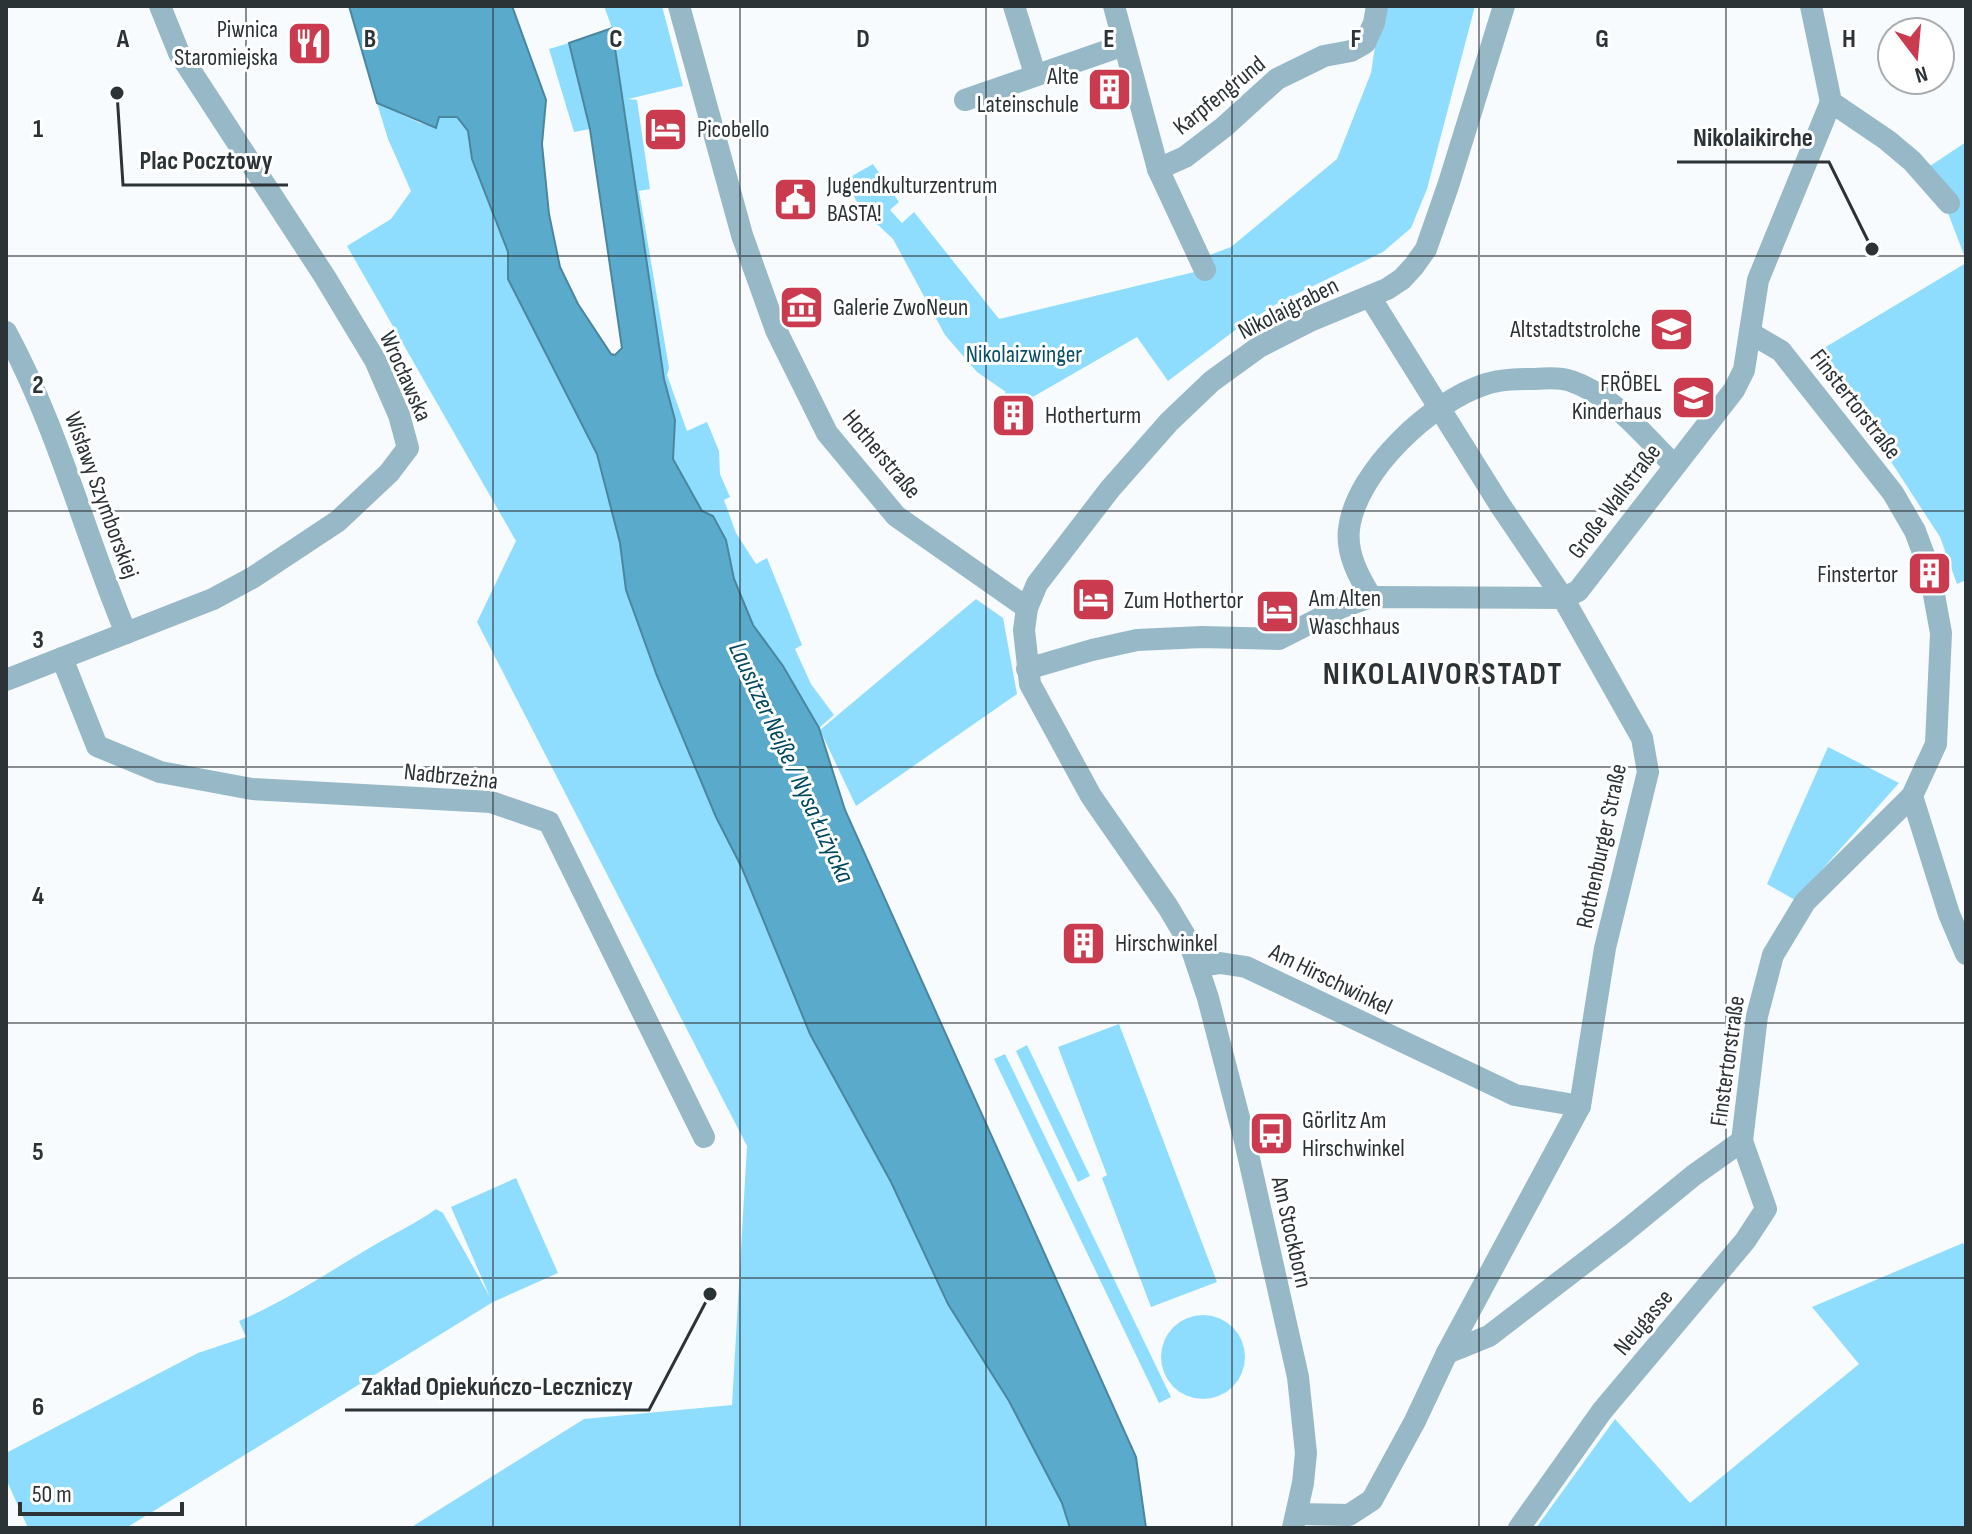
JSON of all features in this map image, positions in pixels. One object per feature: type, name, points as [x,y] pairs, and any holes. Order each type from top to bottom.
[{"type":"street","name":"Wrocławska","points":[[6,680],[213,599],[252,578],[338,521],[389,473],[408,448],[396,406],[375,360],[179,53],[160,6]]},
{"type":"street","name":"Hotherstraße","points":[[679,6],[742,235],[776,330],[827,433],[896,516],[1027,608]]},
{"type":"street","points":[[1014,6],[1035,74]]},
{"type":"street","points":[[1114,6],[1158,169],[1205,270]]},
{"type":"street","name":"Karpfengrund","points":[[1158,169],[1185,157],[1277,79],[1324,56],[1351,51],[1365,43],[1377,6]]},
{"type":"street","name":"Nikolaigraben","points":[[1027,669],[1024,630],[1027,608],[1037,584],[1110,489],[1169,422],[1212,381],[1259,347],[1312,320],[1370,297],[1402,279],[1426,249],[1504,6]]},
{"type":"street","points":[[1811,6],[1831,102],[1912,161],[1949,203]]},
{"type":"street","points":[[965,100],[1124,45]]},
{"type":"street","name":"Große Wallstraße","points":[[1563,598],[1578,591],[1600,566],[1734,390],[1744,370],[1752,334],[1758,280],[1831,102]]},
{"type":"street","name":"Rothenburger Straße","points":[[1370,297],[1438,408],[1563,598],[1642,738],[1648,772],[1605,948],[1580,1106],[1447,1353]]},
{"type":"street","name":"Wisławy Szymborskiej","points":[[6,332],[28,373],[64,460],[126,633]]},
{"type":"street","name":"Finstertorstraße","points":[[1447,1353],[1489,1336],[1742,1141],[1757,1016],[1773,955],[1805,902],[1912,796],[1936,744],[1941,633],[1930,573],[1915,531],[1893,493],[1781,351],[1752,334]]},
{"type":"street","points":[[1371,597],[1358,575],[1349,546],[1354,504],[1397,445],[1438,408],[1488,383],[1511,379],[1567,379],[1590,388],[1610,402],[1674,465]]},
{"type":"street","points":[[1198,966],[1190,944],[1168,907],[1091,796],[1030,684],[1027,669],[1137,640],[1202,637],[1279,639],[1340,608],[1371,597],[1563,598]]},
{"type":"street","name":"Nadbrzeżna","points":[[62,658],[97,746],[160,772],[252,789],[491,802],[549,822],[704,1137]]},
{"type":"street","points":[[1912,796],[1949,914],[1966,954]]},
{"type":"street","name":"Am Hirschwinkel","points":[[1198,966],[1220,963],[1246,967],[1515,1095],[1580,1106]]},
{"type":"street","name":"Am Stockborn","points":[[1198,966],[1245,1141],[1298,1377],[1306,1453],[1295,1521]]},
{"type":"street","name":"Neugasse","points":[[1519,1528],[1602,1411],[1745,1241],[1766,1209],[1742,1141]]},
{"type":"street","points":[[1295,1521],[1349,1515],[1372,1500],[1447,1353]]},
{"type":"green space","points":[[604,6],[662,6],[683,86],[628,99],[637,100],[650,189],[639,191],[669,368],[667,375],[687,431],[707,422],[719,451],[720,474],[730,497],[724,500],[736,533],[756,564],[767,558],[802,645],[795,649],[811,684],[834,715],[819,728],[783,666],[753,625],[734,579],[726,540],[702,511],[673,459],[675,420],[664,379],[612,28]]},
{"type":"green space","name":"Nikolaizwinger","points":[[1381,6],[1475,6],[1427,189],[1411,228],[1383,252],[1278,303],[1238,328],[1168,381],[1137,337],[1031,398],[1033,416],[1023,430],[1010,431],[998,424],[996,406],[1006,392],[977,372],[945,335],[893,239],[861,209],[848,186],[840,183],[873,164],[899,202],[890,210],[902,223],[914,212],[999,319],[1211,268],[1207,256],[1231,247],[1337,159],[1371,73]]},
{"type":"green space","points":[[569,43],[590,129],[574,132],[549,49]]},
{"type":"green space","points":[[377,103],[436,127],[439,117],[458,117],[468,131],[472,159],[508,252],[508,279],[597,454],[620,543],[626,590],[657,676],[716,817],[742,868],[810,1034],[891,1182],[948,1304],[1009,1401],[1062,1503],[1070,1528],[410,1528],[584,1419],[732,1405],[747,1146],[477,622],[516,541],[347,246],[391,219],[411,191],[388,139]]},
{"type":"green space","points":[[1966,142],[1966,260],[1930,166]]},
{"type":"green space","points":[[1966,263],[1966,580],[1957,584],[1940,537],[1819,351]]},
{"type":"green space","points":[[976,599],[1003,618],[1017,694],[856,806],[820,730]]},
{"type":"green space","points":[[1828,747],[1899,783],[1795,900],[1767,884]]},
{"type":"green space","points":[[1119,1024],[1217,1282],[1151,1307],[1102,1178],[1107,1175],[1058,1047]]},
{"type":"green space","points":[[1027,1045],[1090,1176],[1078,1182],[1016,1051]]},
{"type":"green space","points":[[1005,1054],[1171,1397],[1159,1403],[994,1059]]},
{"type":"green space","points":[[516,1178],[558,1273],[493,1302],[126,1528],[28,1528],[6,1479],[6,1453],[198,1353],[246,1337],[239,1321],[290,1296],[436,1209],[443,1213],[490,1297],[451,1207]]},
{"type":"green space","points":[[1963,1243],[1966,1249],[1966,1528],[1536,1528],[1615,1419],[1690,1503],[1859,1364],[1812,1307]]},
{"type":"green space","points":[[1203,1315],[1219,1318],[1233,1327],[1242,1341],[1245,1357],[1242,1373],[1233,1387],[1219,1396],[1203,1399],[1187,1396],[1173,1387],[1164,1373],[1161,1357],[1164,1341],[1173,1327],[1187,1318]]},
{"type":"water","name":"Lausitzer Neiße / Nysa Łużycka","points":[[349,6],[512,6],[546,100],[542,144],[549,214],[560,267],[578,304],[611,354],[615,355],[622,348],[590,129],[569,43],[612,28],[664,379],[675,420],[673,459],[702,511],[713,516],[726,540],[734,579],[753,625],[783,666],[819,728],[845,810],[1136,1457],[1146,1528],[1070,1528],[1062,1503],[1009,1401],[948,1304],[891,1182],[810,1034],[742,868],[716,817],[657,676],[626,590],[620,543],[597,454],[508,279],[508,252],[472,159],[468,131],[457,117],[439,117],[436,128],[377,103]]},
{"type":"place","name":"Piwnica Staromiejska","points":[[309,43]]},
{"type":"place","name":"Alte Lateinschule","points":[[1110,90]]},
{"type":"place","name":"Plac Pocztowy","points":[[117,93]]},
{"type":"place","name":"Picobello","points":[[666,129]]},
{"type":"place","name":"Jugendkulturzentrum BASTA!","points":[[796,199]]},
{"type":"place","name":"Nikolaikirche","points":[[1872,249]]},
{"type":"place","name":"Galerie ZwoNeun","points":[[802,307]]},
{"type":"place","name":"Altstadtstrolche","points":[[1672,329]]},
{"type":"place","name":"FRÖBEL Kinderhaus","points":[[1693,397]]},
{"type":"place","name":"Hotherturm","points":[[1014,415]]},
{"type":"place","name":"Finstertor","points":[[1929,574]]},
{"type":"place","name":"Zum Hothertor","points":[[1093,600]]},
{"type":"place","name":"Am Alten Waschhaus","points":[[1278,612]]},
{"type":"place","name":"Hirschwinkel","points":[[1084,943]]},
{"type":"place","name":"Görlitz Am Hirschwinkel","points":[[1271,1134]]},
{"type":"place","name":"Zakład Opiekuńczo-Leczniczy","points":[[710,1294]]},
{"type":"district","name":"NIKOLAIVORSTADT","points":[[1443,673]]}]
